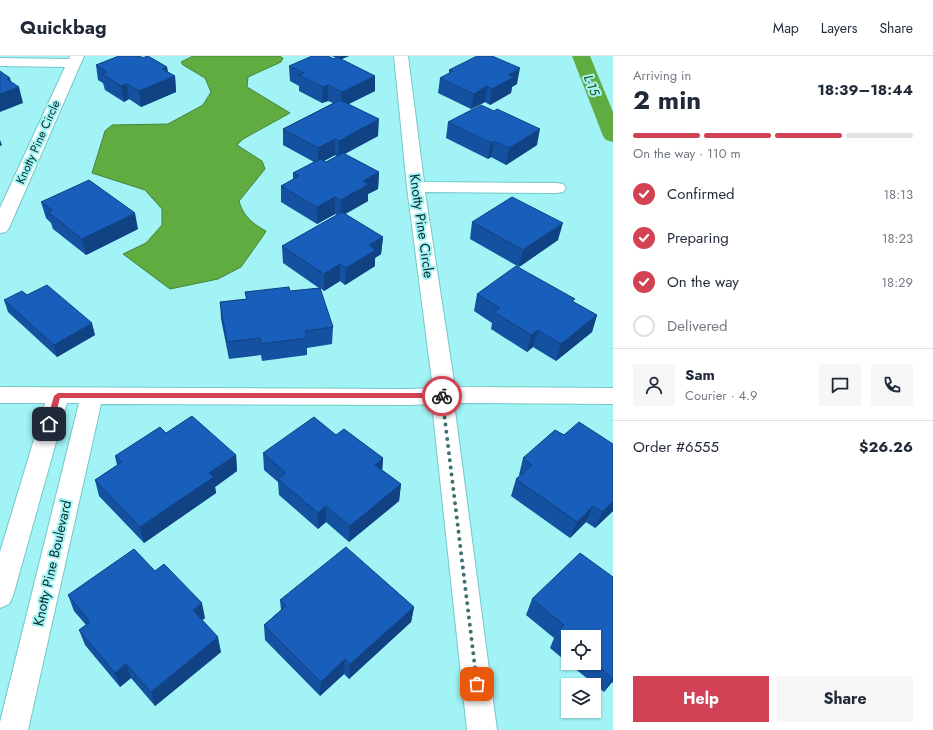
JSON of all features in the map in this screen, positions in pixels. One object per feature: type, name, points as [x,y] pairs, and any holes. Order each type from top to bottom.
[{"type":"street","name":"Knotty Pine Circle","points":[[401,56],[416,187],[443,381],[442,395],[482,730]]},
{"type":"street","name":"Knotty Pine Circle","points":[[0,228],[7,199],[75,60]]},
{"type":"street","points":[[0,62],[75,60]]},
{"type":"street","points":[[416,187],[557,188]]},
{"type":"street","points":[[0,395],[408,397],[442,395],[613,396]]},
{"type":"street","points":[[0,596],[58,396]]},
{"type":"street","name":"Knotty Pine Boulevard","points":[[13,730],[92,396]]},
{"type":"shaded area","points":[[193,56],[279,56],[283,58],[281,62],[248,77],[247,87],[290,113],[243,139],[237,145],[262,161],[265,169],[239,201],[243,211],[249,219],[266,231],[263,236],[241,267],[218,279],[170,289],[123,254],[146,243],[162,225],[162,209],[145,190],[92,173],[105,131],[112,125],[168,124],[203,105],[211,92],[205,78],[183,65],[181,62]]},
{"type":"building","points":[[119,56],[139,56],[142,58],[148,56],[167,67],[162,69],[175,76],[139,91],[127,84],[121,86],[102,74],[107,72],[96,65]]},
{"type":"building","points":[[312,56],[328,56],[334,59],[337,57],[375,76],[342,92],[328,85],[323,87],[299,75],[304,73],[289,66]]},
{"type":"building","points":[[477,56],[492,56],[520,68],[508,75],[514,77],[492,89],[487,86],[474,94],[440,78],[453,71],[449,70]]},
{"type":"building","points":[[0,71],[10,78],[7,79],[19,87],[0,94]]},
{"type":"building","points":[[340,100],[379,119],[339,141],[335,139],[318,148],[283,129]]},
{"type":"building","points":[[481,105],[494,111],[497,109],[540,129],[509,148],[494,141],[491,143],[448,122]]},
{"type":"building","points":[[343,153],[379,172],[363,181],[369,184],[341,200],[335,197],[317,207],[281,186],[299,176],[293,173],[320,159],[326,162]]},
{"type":"building","points":[[89,180],[135,213],[82,239],[48,212],[52,210],[41,202]]},
{"type":"building","points":[[512,197],[563,223],[523,250],[472,222]]},
{"type":"building","points":[[342,212],[383,237],[369,245],[376,250],[346,268],[340,264],[324,274],[282,246]]},
{"type":"building","points":[[516,266],[575,299],[572,301],[597,315],[561,344],[538,330],[531,335],[494,312],[500,308],[477,294]]},
{"type":"building","points":[[47,285],[92,323],[54,345],[4,300],[22,291],[27,295]]},
{"type":"building","points":[[289,287],[290,291],[320,288],[333,327],[305,331],[307,338],[261,344],[260,338],[227,342],[220,302],[247,299],[245,292]]},
{"type":"building","points":[[192,416],[236,455],[209,473],[214,477],[140,527],[95,480],[122,462],[115,456],[160,427],[166,433]]},
{"type":"building","points":[[314,417],[336,435],[344,429],[383,458],[375,465],[401,484],[350,526],[326,506],[318,513],[278,479],[286,473],[263,453]]},
{"type":"building","points":[[579,422],[613,444],[613,501],[602,512],[593,506],[577,522],[516,479],[532,465],[523,458],[555,430],[564,435]]},
{"type":"building","points":[[346,547],[414,607],[350,664],[345,659],[321,682],[264,625],[286,606],[280,600]]},
{"type":"building","points":[[134,549],[155,571],[164,564],[202,603],[193,610],[218,637],[151,692],[126,664],[115,673],[79,630],[90,622],[68,595]]},
{"type":"building","points":[[580,553],[613,577],[613,677],[612,678],[601,669],[601,630],[561,630],[561,637],[556,633],[564,625],[532,599]]},
{"type":"waterway","name":"L-15","points":[[581,56],[613,136]]},
{"type":"way so far","points":[[442,396],[477,684]]},
{"type":"route","points":[[49,424],[58,396],[442,396]]}]
